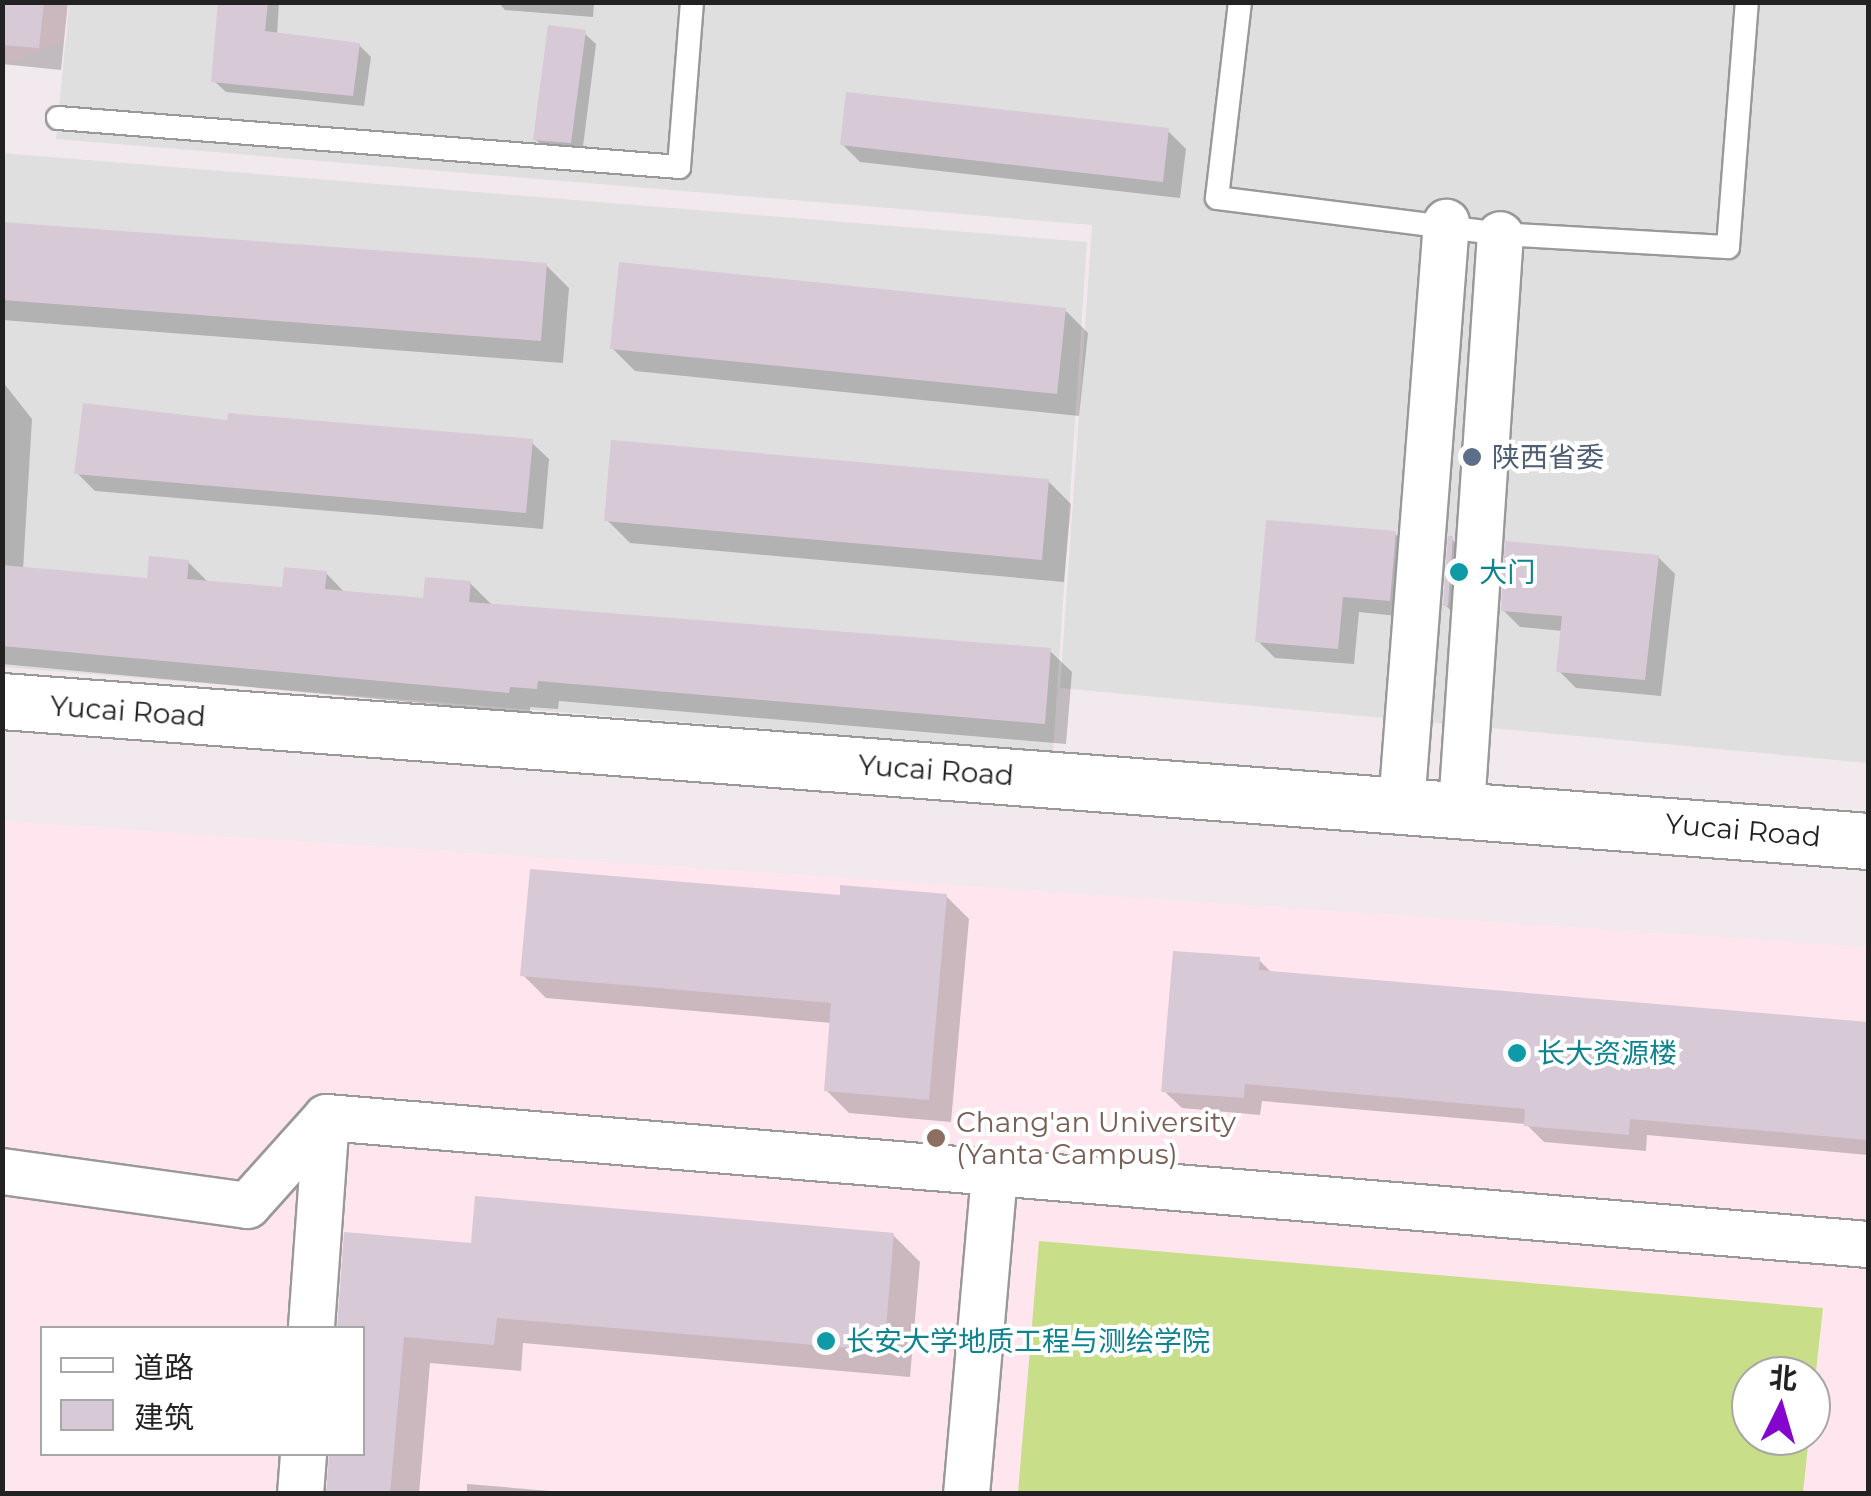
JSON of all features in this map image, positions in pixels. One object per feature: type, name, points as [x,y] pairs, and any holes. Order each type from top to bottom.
[{"type":"street","points":[[1400,805],[1446,222]]},
{"type":"street","points":[[1461,807],[1500,234]]},
{"type":"street","name":"Yucai Road","points":[[2,701],[1461,807],[1868,841]]},
{"type":"street","points":[[2,1172],[247,1205],[326,1118]]},
{"type":"street","points":[[326,1118],[1868,1244]]},
{"type":"street","points":[[312,1326],[326,1118]]},
{"type":"street","points":[[966,1494],[994,1175]]},
{"type":"street","points":[[300,1494],[302,1456]]},
{"type":"lane","points":[[58,118],[680,167],[692,2]]},
{"type":"lane","points":[[1240,2],[1216,198],[1446,222],[1500,234],[1728,247],[1747,2]]},
{"type":"shaded area","points":[[3,3],[68,3],[66,40],[3,65]]},
{"type":"shaded area","name":"陕西省委","points":[[69,3],[1868,3],[1868,763],[1060,688],[1092,225],[56,139]]},
{"type":"shaded area","points":[[2,153],[1087,242],[1053,752],[3,667]]},
{"type":"shaded area","name":"Chang'an University (Yanta Campus)","points":[[2,821],[1868,947],[1868,1493],[3,1493]]},
{"type":"green space","points":[[1039,1241],[1823,1308],[1818,1356],[1731,1356],[1731,1456],[1807,1456],[1803,1493],[1018,1493]]},
{"type":"building","points":[[2,2],[44,2],[39,48],[2,45]]},
{"type":"building","points":[[218,2],[268,2],[265,31],[360,43],[353,96],[211,82]]},
{"type":"building","points":[[548,25],[586,30],[571,143],[533,140]]},
{"type":"building","points":[[846,92],[1169,128],[1163,182],[840,145]]},
{"type":"building","points":[[2,222],[547,263],[541,341],[2,300]]},
{"type":"building","points":[[619,262],[1066,308],[1057,394],[610,349]]},
{"type":"building","points":[[83,403],[227,420],[228,413],[533,439],[526,513],[74,474]]},
{"type":"building","points":[[611,440],[1049,479],[1042,560],[604,521]]},
{"type":"building","points":[[1266,520],[1396,531],[1390,601],[1343,597],[1338,649],[1255,642]]},
{"type":"building","points":[[1448,536],[1453,536],[1448,606],[1443,606]]},
{"type":"building","points":[[1505,541],[1659,555],[1645,680],[1556,672],[1562,616],[1501,611]]},
{"type":"building","points":[[149,556],[189,560],[187,579],[282,587],[284,567],[327,571],[325,589],[423,598],[425,577],[471,581],[469,602],[1051,648],[1045,724],[538,681],[537,689],[510,687],[509,693],[2,646],[2,565],[147,578]]},
{"type":"building","points":[[530,869],[840,895],[840,885],[947,894],[929,1100],[824,1091],[831,1003],[520,976]]},
{"type":"building","name":"长大资源楼","points":[[1173,951],[1260,957],[1259,970],[1868,1022],[1868,1140],[1630,1119],[1629,1135],[1524,1126],[1525,1109],[1245,1084],[1244,1098],[1161,1092]]},
{"type":"building","name":"长安大学地质工程与测绘学院","points":[[475,1196],[894,1233],[884,1351],[497,1318],[494,1345],[404,1337],[390,1494],[326,1494],[329,1456],[365,1456],[365,1326],[337,1326],[344,1232],[471,1243]]},
{"type":"place","name":"陕西省委","points":[[1472,457]]},
{"type":"place","name":"大门","points":[[1459,572]]},
{"type":"place","name":"长大资源楼","points":[[1517,1053]]},
{"type":"place","name":"Chang'an University (Yanta Campus)","points":[[936,1138]]},
{"type":"place","name":"长安大学地质工程与测绘学院","points":[[826,1341]]}]
